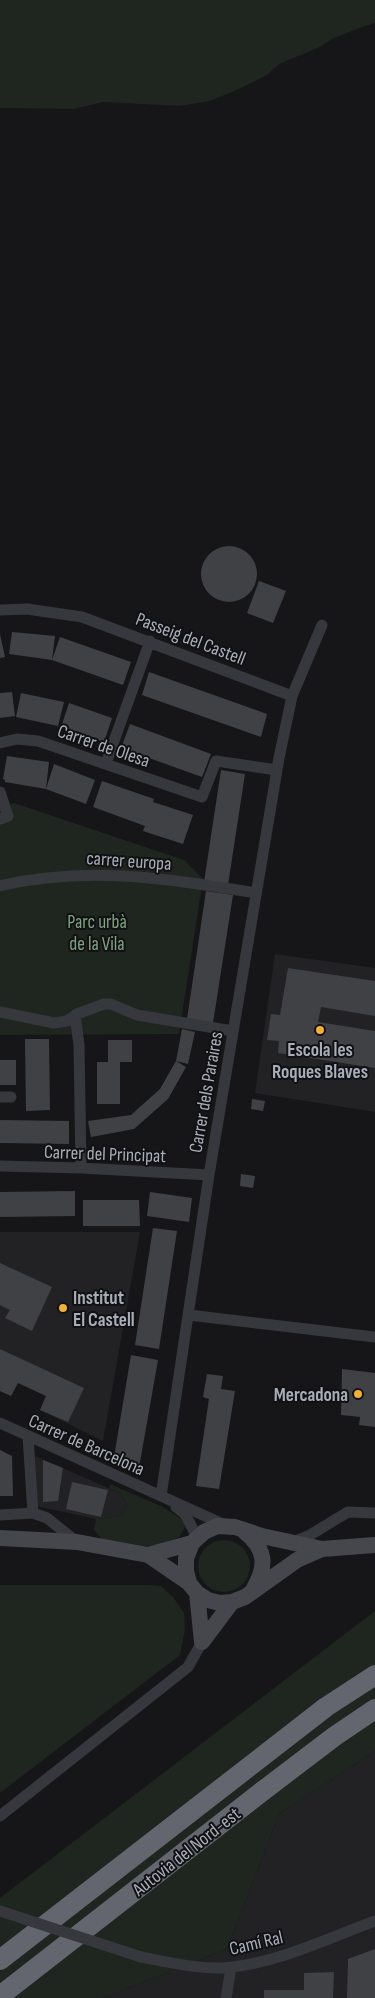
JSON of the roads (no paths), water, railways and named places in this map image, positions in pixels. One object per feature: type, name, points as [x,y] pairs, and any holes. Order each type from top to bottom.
[{"type":"highway","name":"Autovia del Nord-est","points":[[0,1960],[326,1707],[375,1674]]},
{"type":"highway","name":"Autovia del Nord-est","points":[[0,1996],[264,1790],[335,1736],[375,1709]]},
{"type":"main road","points":[[148,1555],[195,1540],[210,1528],[225,1526],[322,1549],[375,1545]]},
{"type":"main road","points":[[245,1532],[258,1544],[263,1561],[262,1571],[254,1588]]},
{"type":"main road","points":[[0,1538],[77,1542],[148,1555],[208,1600],[220,1603],[232,1602],[245,1597],[254,1588],[297,1560],[322,1549]]},
{"type":"main road","points":[[195,1540],[186,1558],[186,1571],[193,1588],[202,1642]]},
{"type":"main road","points":[[202,1642],[232,1602]]},
{"type":"street","name":"Passeig del Castell","points":[[0,610],[27,609],[82,617],[292,696]]},
{"type":"street","points":[[292,696],[322,625]]},
{"type":"street","points":[[106,764],[150,641]]},
{"type":"street","name":"Carrer dels Paraires","points":[[161,1496],[209,1175],[277,770],[292,696]]},
{"type":"street","name":"Carrer de Olesa","points":[[0,743],[16,739],[38,741],[202,796],[216,760],[277,770]]},
{"type":"street","points":[[0,819],[8,816],[1,796]]},
{"type":"street","name":"carrer europa","points":[[0,886],[77,874],[159,879],[256,893]]},
{"type":"street","points":[[0,1012],[54,1024],[67,1021],[75,1015],[104,1004],[111,1004],[137,1015],[233,1031]]},
{"type":"street","points":[[75,1015],[79,1045],[81,1168]]},
{"type":"street","name":"Carrer del Principat","points":[[0,1166],[209,1175]]},
{"type":"street","points":[[188,1315],[375,1337]]},
{"type":"street","name":"Carrer de Barcelona","points":[[0,1423],[225,1526]]},
{"type":"street","points":[[28,1436],[33,1513]]},
{"type":"street","name":"Carrer de Barcelona","points":[[161,1496],[185,1514],[195,1540]]},
{"type":"street","points":[[293,1542],[348,1512],[375,1513]]},
{"type":"street","points":[[0,1515],[33,1513],[47,1518],[77,1542]]},
{"type":"street","points":[[0,1816],[188,1667],[202,1642]]},
{"type":"street","name":"Camí Ral","points":[[0,1911],[141,1958],[185,1965],[231,1968],[270,1960],[375,1921]]},
{"type":"street","points":[[226,1998],[231,1968]]},
{"type":"place","name":"Escola les Roques Blaves","points":[[320,1030]]},
{"type":"place","name":"Institut El Castell","points":[[63,1308]]},
{"type":"place","name":"Mercadona","points":[[358,1394]]},
{"type":"park label","name":"Parc urbà de la Vila","points":[[97,932]]}]
